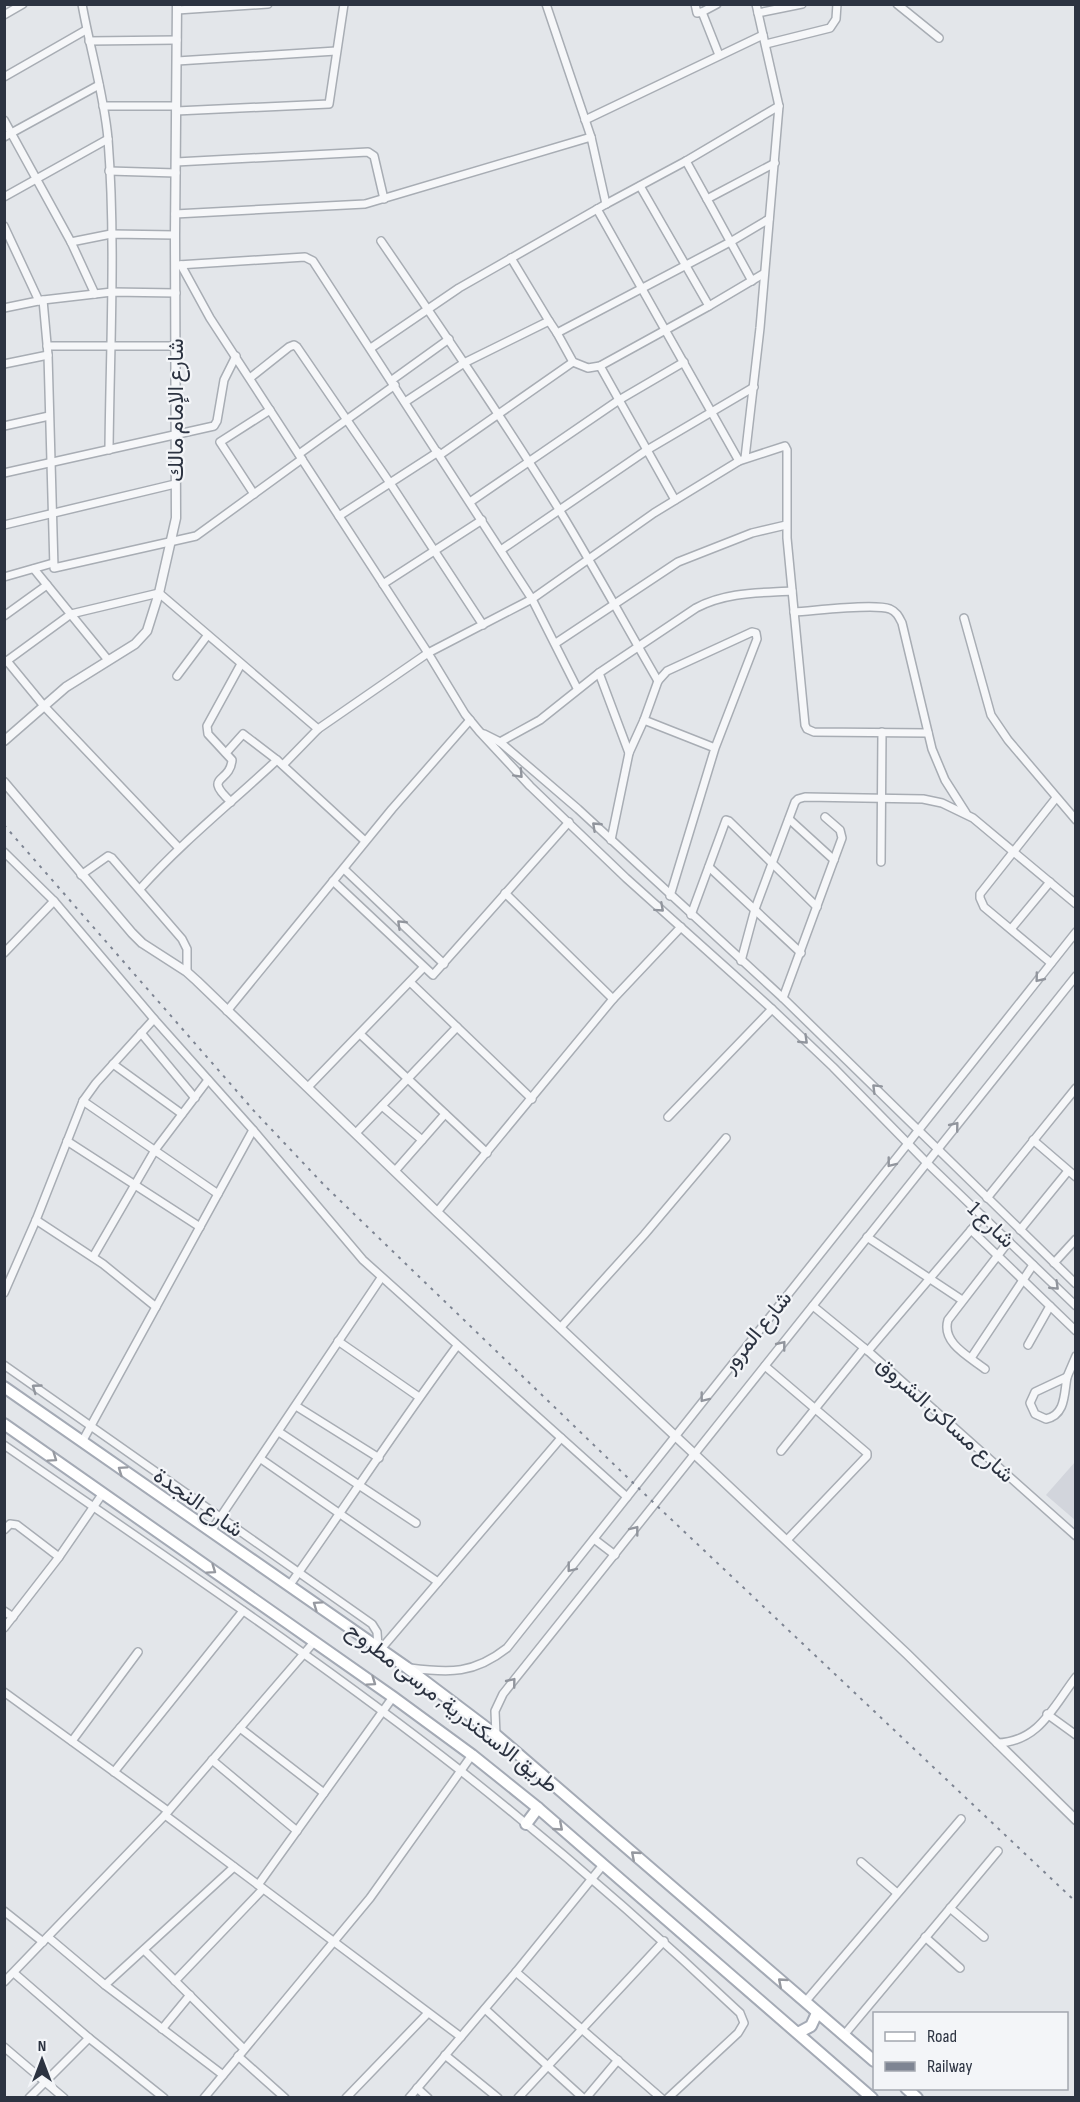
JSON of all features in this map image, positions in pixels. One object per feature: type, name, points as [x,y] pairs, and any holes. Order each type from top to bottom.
[{"type":"main road","name":"طريق الاسكندرية, مرسى مطروح","points":[[4,1387],[379,1648],[496,1735],[873,2060]]},
{"type":"main road","name":"طريق الاسكندرية, مرسى مطروح","points":[[4,1424],[472,1755],[538,1809],[872,2097]]},
{"type":"main road","points":[[526,1824],[538,1809]]},
{"type":"main road","points":[[798,2033],[811,2026],[817,2013]]},
{"type":"street","points":[[4,15],[23,4]]},
{"type":"street","points":[[82,4],[108,139],[112,292],[109,450]]},
{"type":"street","points":[[177,7],[268,4]]},
{"type":"street","points":[[102,106],[176,109],[329,104],[344,4]]},
{"type":"street","points":[[546,4],[591,137],[606,204]]},
{"type":"street","points":[[695,4],[697,13],[717,4]]},
{"type":"street","points":[[742,459],[753,387],[779,106],[756,4]]},
{"type":"street","points":[[758,13],[802,4]]},
{"type":"street","points":[[766,44],[830,28],[836,19],[837,4]]},
{"type":"street","points":[[897,4],[939,38]]},
{"type":"street","name":"شارع الإمام مالك","points":[[4,741],[78,679],[142,638],[151,623],[172,540],[176,518],[177,7]]},
{"type":"street","points":[[702,12],[719,55]]},
{"type":"street","points":[[4,77],[86,30]]},
{"type":"street","points":[[585,120],[763,35]]},
{"type":"street","points":[[89,41],[177,40]]},
{"type":"street","points":[[177,61],[336,51]]},
{"type":"street","points":[[4,137],[99,85]]},
{"type":"street","points":[[371,348],[511,258],[686,161],[779,106]]},
{"type":"street","points":[[4,120],[38,178],[95,294]]},
{"type":"street","points":[[175,214],[358,205],[591,137]]},
{"type":"street","points":[[4,197],[108,139]]},
{"type":"street","points":[[176,162],[368,152],[374,156],[384,199]]},
{"type":"street","points":[[686,161],[752,281]]},
{"type":"street","points":[[707,199],[775,163]]},
{"type":"street","points":[[109,171],[176,173]]},
{"type":"street","points":[[640,186],[709,306]]},
{"type":"street","points":[[597,209],[712,412],[742,459]]},
{"type":"street","points":[[557,333],[732,241],[769,219]]},
{"type":"street","points":[[4,226],[41,301],[48,355],[54,568],[201,534],[254,495],[449,339]]},
{"type":"street","points":[[71,242],[111,234],[175,235]]},
{"type":"street","points":[[381,241],[498,414],[615,604],[658,681]]},
{"type":"street","points":[[178,265],[305,257],[310,259],[322,273],[371,348],[532,599],[577,688]]},
{"type":"street","points":[[511,258],[573,362],[588,368],[600,366],[763,274]]},
{"type":"street","name":"شارع 1","points":[[178,265],[210,318],[479,732],[530,786],[772,1009],[926,1162],[1076,1306]]},
{"type":"street","points":[[4,308],[112,292],[176,293]]},
{"type":"street","points":[[405,402],[464,363],[549,321]]},
{"type":"street","points":[[47,346],[176,346]]},
{"type":"street","points":[[250,378],[290,347],[296,346],[390,483],[483,625]]},
{"type":"street","points":[[4,364],[48,355]]},
{"type":"street","points":[[4,473],[176,436],[216,424],[224,380],[236,356]]},
{"type":"street","points":[[339,516],[439,454],[573,362]]},
{"type":"street","points":[[470,502],[619,400],[684,362]]},
{"type":"street","points":[[600,366],[675,500]]},
{"type":"street","points":[[501,550],[647,450],[753,387]]},
{"type":"street","points":[[254,495],[219,442],[270,410]]},
{"type":"street","points":[[4,426],[50,416]]},
{"type":"street","points":[[140,889],[178,848],[318,729],[428,653],[532,599],[675,500],[742,459],[786,447],[786,525],[804,721],[807,729],[814,732],[928,733]]},
{"type":"street","points":[[4,525],[175,484]]},
{"type":"street","points":[[383,584],[482,520]]},
{"type":"street","points":[[556,644],[678,562],[752,533],[786,525]]},
{"type":"street","points":[[4,577],[53,563]]},
{"type":"street","points":[[34,569],[108,660]]},
{"type":"street","points":[[4,616],[47,585]]},
{"type":"street","points":[[500,742],[540,720],[577,688],[638,646],[712,600],[731,595],[792,591]]},
{"type":"street","points":[[178,848],[44,706],[6,662],[70,614],[159,593],[318,729]]},
{"type":"street","points":[[794,612],[877,607],[892,609],[898,615],[902,623],[928,733],[940,770],[966,813]]},
{"type":"street","points":[[964,618],[991,715],[1008,740],[1076,820]]},
{"type":"street","points":[[611,840],[629,753],[658,681],[672,668],[752,632],[756,633],[757,639],[715,748],[670,896]]},
{"type":"street","points":[[177,676],[207,636]]},
{"type":"street","points":[[231,802],[218,787],[218,783],[232,764],[232,760],[208,734],[207,726],[241,664]]},
{"type":"street","points":[[599,673],[629,753]]},
{"type":"street","points":[[227,1011],[365,841],[470,720]]},
{"type":"street","points":[[644,720],[715,748]]},
{"type":"street","name":"شارع 1","points":[[479,732],[500,742],[783,998],[1076,1284]]},
{"type":"street","points":[[881,862],[882,732]]},
{"type":"street","points":[[226,753],[243,734],[280,762],[365,841]]},
{"type":"street","points":[[4,782],[137,938],[187,972],[437,1212],[907,1654],[1076,1820]]},
{"type":"street","points":[[741,961],[755,909],[771,864],[795,802],[800,798],[882,798],[934,801],[966,813],[1076,904]]},
{"type":"street","points":[[1051,963],[981,904],[980,898],[1056,798]]},
{"type":"street","points":[[783,998],[842,833],[825,817]]},
{"type":"street","points":[[789,819],[834,860]]},
{"type":"street","points":[[691,915],[726,820],[817,907]]},
{"type":"street","points":[[333,881],[433,975],[569,822]]},
{"type":"street","points":[[4,852],[54,901],[363,1260],[627,1497]]},
{"type":"street","points":[[81,875],[103,858],[110,856],[185,944],[187,972]]},
{"type":"street","points":[[709,867],[801,953]]},
{"type":"street","points":[[344,869],[444,964]]},
{"type":"street","points":[[1011,929],[1050,882]]},
{"type":"street","points":[[505,893],[613,999]]},
{"type":"street","points":[[4,953],[54,901]]},
{"type":"street","points":[[437,1212],[613,999],[681,927]]},
{"type":"street","name":"شارع المرور","points":[[405,1667],[452,1672],[482,1665],[495,1657],[517,1636],[1076,932]]},
{"type":"street","points":[[308,1088],[423,968]]},
{"type":"street","name":"شارع المرور","points":[[496,1735],[495,1711],[502,1694],[1076,976]]},
{"type":"street","points":[[410,982],[532,1099]]},
{"type":"street","points":[[668,1117],[772,1009]]},
{"type":"street","points":[[4,1293],[36,1220],[83,1101],[96,1083],[154,1019]]},
{"type":"street","points":[[356,1133],[457,1027]]},
{"type":"street","points":[[141,1034],[195,1098]]},
{"type":"street","points":[[360,1034],[488,1153]]},
{"type":"street","points":[[113,1064],[182,1114]]},
{"type":"street","points":[[93,1257],[154,1150],[208,1080]]},
{"type":"street","points":[[987,1198],[1074,1093]]},
{"type":"street","points":[[83,1101],[218,1194]]},
{"type":"street","points":[[382,1106],[422,1140]]},
{"type":"street","points":[[395,1171],[445,1114]]},
{"type":"street","points":[[82,1442],[253,1130]]},
{"type":"street","points":[[561,1327],[644,1235],[726,1138]]},
{"type":"street","points":[[1033,1140],[1076,1177]]},
{"type":"street","points":[[67,1141],[200,1227]]},
{"type":"street","points":[[1020,1230],[1068,1171]]},
{"type":"street","points":[[781,1451],[815,1408],[983,1216]]},
{"type":"street","points":[[36,1220],[93,1257],[156,1307]]},
{"type":"street","points":[[971,1230],[1076,1331]]},
{"type":"street","points":[[867,1237],[962,1300]]},
{"type":"street","points":[[1054,1263],[1076,1239]]},
{"type":"street","points":[[985,1369],[951,1342],[946,1332],[948,1320],[1009,1241]]},
{"type":"street","points":[[971,1358],[1033,1264]]},
{"type":"street","points":[[211,1531],[381,1278]]},
{"type":"street","name":"شارع مساكن الشروق","points":[[813,1306],[866,1349],[1076,1536]]},
{"type":"street","points":[[1028,1345],[1050,1306]]},
{"type":"street","points":[[338,1341],[419,1397]]},
{"type":"street","points":[[289,1586],[361,1485],[419,1397],[457,1346]]},
{"type":"street","points":[[1067,1377],[1035,1392],[1030,1403],[1035,1414],[1046,1419],[1058,1414],[1067,1377],[1076,1356]]},
{"type":"street","name":"شارع النجدة","points":[[4,1365],[372,1624],[378,1632],[379,1648]]},
{"type":"street","points":[[765,1366],[866,1451],[867,1456],[787,1540]]},
{"type":"street","points":[[296,1406],[379,1458]]},
{"type":"street","points":[[279,1432],[416,1523]]},
{"type":"street","points":[[379,1648],[561,1438]]},
{"type":"street","points":[[4,1445],[243,1611],[460,1771],[664,1941],[740,2013],[744,2023],[738,2033],[668,2097]]},
{"type":"street","points":[[261,1459],[438,1582]]},
{"type":"street","points":[[4,1628],[59,1557],[104,1493]]},
{"type":"street","points":[[4,1530],[10,1524],[16,1525],[59,1557]]},
{"type":"street","points":[[594,1539],[615,1555]]},
{"type":"street","points":[[4,1611],[13,1617]]},
{"type":"street","points":[[114,1772],[243,1611]]},
{"type":"street","points":[[4,1982],[166,1813],[314,1642]]},
{"type":"street","points":[[72,1741],[138,1652]]},
{"type":"street","points":[[997,1743],[1024,1738],[1038,1727],[1076,1677]]},
{"type":"street","points":[[4,1692],[114,1772],[260,1887],[461,2037]]},
{"type":"street","points":[[175,1981],[260,1887],[297,1831],[393,1697]]},
{"type":"street","points":[[1047,1714],[1076,1735]]},
{"type":"street","points":[[240,1728],[324,1793]]},
{"type":"street","points":[[204,2097],[370,1898],[472,1755]]},
{"type":"street","points":[[212,1760],[297,1831]]},
{"type":"street","points":[[805,2002],[961,1819]]},
{"type":"street","points":[[844,2035],[998,1851]]},
{"type":"street","points":[[861,1862],[897,1893]]},
{"type":"street","points":[[409,2097],[516,1972],[603,1865]]},
{"type":"street","points":[[105,1985],[234,1867]]},
{"type":"street","points":[[950,1908],[984,1937]]},
{"type":"street","points":[[4,1911],[223,2075]]},
{"type":"street","points":[[925,1937],[960,1968]]},
{"type":"street","points":[[518,2097],[664,1941]]},
{"type":"street","points":[[144,1950],[244,2049]]},
{"type":"street","points":[[516,1972],[661,2097]]},
{"type":"street","points":[[14,1973],[89,2038],[164,2097]]},
{"type":"street","points":[[162,2029],[190,1995]]},
{"type":"street","points":[[485,2009],[584,2097],[618,2060]]},
{"type":"street","points":[[346,2097],[428,2013]]},
{"type":"street","points":[[29,2097],[89,2038]]},
{"type":"street","points":[[4,2047],[63,2097]]},
{"type":"street","points":[[445,2055],[498,2097]]},
{"type":"street","points":[[238,2056],[285,2097]]},
{"type":"street","points":[[417,2088],[428,2097]]},
{"type":"shaded area","points":[[1075,1462],[1075,1520],[1046,1495]]},
{"type":"railway","points":[[4,825],[255,1112],[325,1186],[655,1504],[1076,1902]]}]
